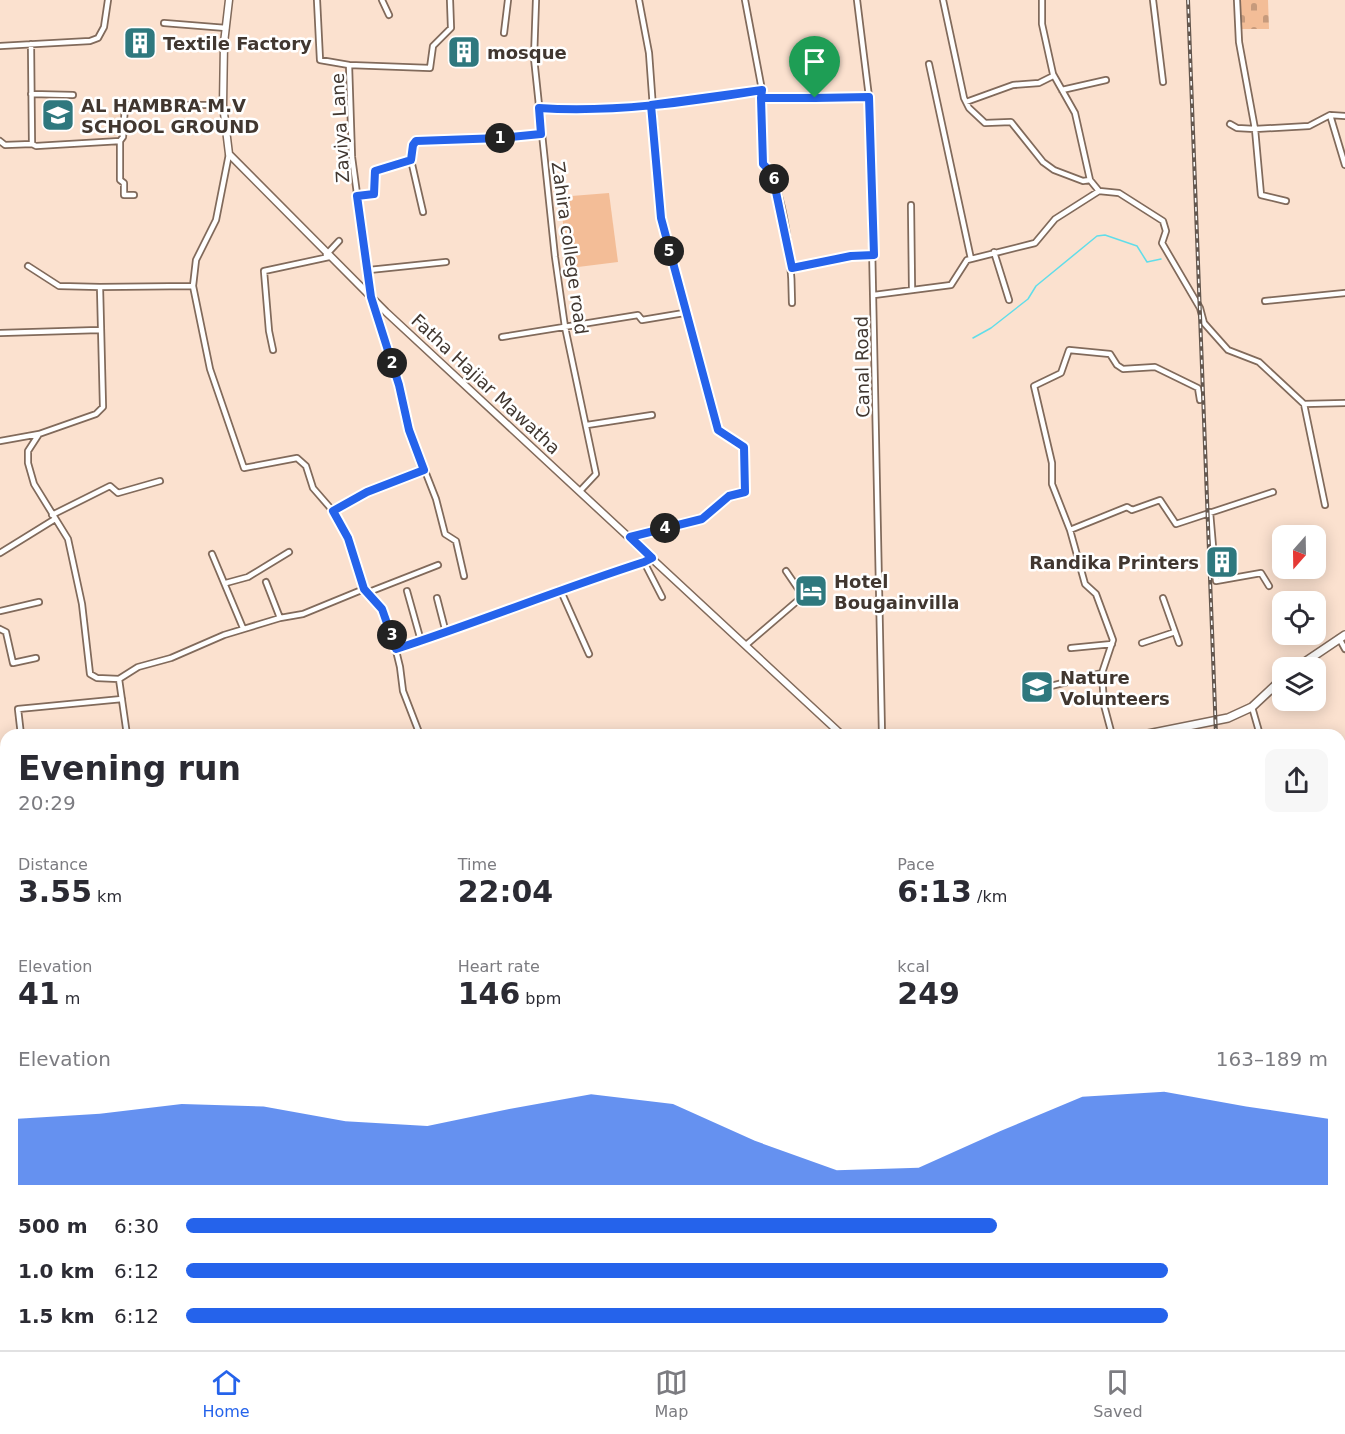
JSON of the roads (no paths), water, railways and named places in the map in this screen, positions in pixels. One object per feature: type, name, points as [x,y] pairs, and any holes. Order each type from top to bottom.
[{"type":"main road","points":[[1312,657],[1342,636]]},
{"type":"main road","points":[[1173,729],[1228,718],[1252,707],[1272,688]]},
{"type":"street","points":[[0,46],[90,41],[98,38],[104,27],[108,0]]},
{"type":"street","points":[[229,0],[223,105],[229,154],[216,220],[196,260],[193,286],[210,369],[241,465],[248,468],[297,458],[306,466],[313,488],[333,511],[348,538],[366,590],[382,609],[396,649],[403,691],[418,729]]},
{"type":"street","points":[[317,0],[320,60],[349,65]]},
{"type":"street","points":[[382,0],[388,15]]},
{"type":"street","name":"Zaviya Lane","points":[[450,0],[451,28],[433,46],[430,68],[349,65],[352,157],[371,297],[399,385],[409,430],[436,499],[445,534],[456,541],[464,576]]},
{"type":"street","points":[[504,33],[508,0]]},
{"type":"street","name":"Zahira college road","points":[[536,0],[534,58],[565,327],[596,474],[580,491]]},
{"type":"street","points":[[630,537],[702,519],[729,496],[745,492],[744,447],[718,430],[684,313],[661,218],[651,105],[650,53],[639,0]]},
{"type":"street","points":[[745,0],[762,90],[763,164],[772,173],[792,268],[792,303]]},
{"type":"street","name":"Canal Road","points":[[856,0],[869,97],[882,729]]},
{"type":"street","points":[[943,0],[966,102],[985,123],[1002,121],[1017,127],[1043,162],[1054,170],[1083,181],[1090,180]]},
{"type":"street","points":[[1042,0],[1042,24],[1053,76],[1075,113],[1090,180],[1099,191]]},
{"type":"street","points":[[1153,0],[1163,82]]},
{"type":"street","points":[[1238,0],[1239,42],[1254,129],[1261,195],[1286,201]]},
{"type":"street","points":[[164,23],[226,28]]},
{"type":"street","points":[[31,44],[32,144]]},
{"type":"street","points":[[929,64],[971,258]]},
{"type":"street","points":[[966,102],[1013,86],[1039,83],[1053,76]]},
{"type":"street","points":[[1062,90],[1107,80]]},
{"type":"street","points":[[539,108],[570,110],[651,105],[762,90]]},
{"type":"street","points":[[31,94],[73,95]]},
{"type":"street","points":[[761,98],[869,97]]},
{"type":"street","points":[[134,195],[124,195],[124,183],[120,180],[120,141],[123,137],[125,105],[223,105]]},
{"type":"street","points":[[1330,115],[1345,165]]},
{"type":"street","points":[[1230,124],[1237,128],[1254,129],[1309,126],[1330,115],[1345,116]]},
{"type":"street","points":[[423,212],[411,160],[413,145],[416,141],[541,134]]},
{"type":"street","points":[[0,141],[4,145],[120,141]]},
{"type":"street","name":"Fatha Hajiar Mawatha","points":[[229,154],[371,297],[836,729]]},
{"type":"street","points":[[357,196],[374,194],[375,171],[411,160]]},
{"type":"street","points":[[874,295],[954,283],[962,264],[971,258],[1035,243],[1056,219],[1099,191],[1119,193],[1163,221],[1166,231],[1162,243],[1200,308],[1204,323],[1228,350],[1259,362],[1304,404],[1325,505]]},
{"type":"street","points":[[910,205],[912,288]]},
{"type":"street","points":[[273,350],[269,331],[265,270],[328,256],[339,241]]},
{"type":"street","points":[[994,252],[1009,300]]},
{"type":"street","points":[[792,268],[851,256],[874,255]]},
{"type":"street","points":[[369,270],[446,262]]},
{"type":"street","points":[[28,266],[59,286],[193,286]]},
{"type":"street","points":[[0,441],[39,434],[100,412],[104,386],[99,330],[100,287]]},
{"type":"street","points":[[1265,301],[1345,293]]},
{"type":"street","points":[[502,337],[638,315],[642,320],[684,313]]},
{"type":"street","points":[[0,333],[99,330]]},
{"type":"street","points":[[1110,729],[1104,709],[1102,673],[1112,644],[1096,594],[1085,584],[1070,530],[1052,484],[1052,463],[1034,386],[1061,373],[1069,350],[1110,354],[1117,365],[1123,369],[1155,367],[1198,388],[1200,400]]},
{"type":"street","points":[[1304,404],[1345,403]]},
{"type":"street","points":[[587,425],[652,415]]},
{"type":"street","points":[[39,434],[28,451],[28,464],[34,484],[68,539],[82,604],[90,674],[97,678],[119,679],[138,667],[171,658],[243,628],[303,614],[438,565]]},
{"type":"street","points":[[333,511],[367,492],[424,470]]},
{"type":"street","points":[[0,553],[53,517],[110,486],[118,494],[160,481]]},
{"type":"street","points":[[1070,530],[1127,507],[1132,510],[1160,500],[1176,524],[1273,492]]},
{"type":"street","points":[[1210,512],[1216,581],[1262,573],[1269,586]]},
{"type":"street","points":[[226,583],[248,577],[289,552]]},
{"type":"street","points":[[212,554],[243,628]]},
{"type":"street","points":[[396,649],[652,558]]},
{"type":"street","points":[[644,562],[662,597]]},
{"type":"street","points":[[746,645],[803,596],[786,571]]},
{"type":"street","points":[[266,582],[280,618]]},
{"type":"street","points":[[560,589],[589,654]]},
{"type":"street","points":[[407,591],[421,640]]},
{"type":"street","points":[[437,598],[446,633]]},
{"type":"street","points":[[1163,598],[1179,643]]},
{"type":"street","points":[[0,611],[39,602]]},
{"type":"street","points":[[0,629],[6,632],[13,663],[36,658]]},
{"type":"street","points":[[1142,642],[1175,632]]},
{"type":"street","points":[[1342,636],[1345,649]]},
{"type":"street","points":[[1071,648],[1112,644]]},
{"type":"street","points":[[1051,686],[1102,673]]},
{"type":"street","points":[[119,679],[126,729]]},
{"type":"street","points":[[20,729],[18,709],[122,699]]},
{"type":"street","points":[[1252,707],[1258,729]]},
{"type":"waterway","points":[[973,338],[991,328],[1028,299],[1036,286],[1097,236],[1105,235],[1137,246],[1147,262],[1161,259]]},
{"type":"railway","points":[[1188,0],[1216,729]]},
{"type":"place","name":"Textile Factory","points":[[140,43]]},
{"type":"place","name":"mosque","points":[[464,52]]},
{"type":"place","name":"AL HAMBRA M.V SCHOOL GROUND","points":[[58,115]]},
{"type":"place","name":"Randika Printers","points":[[1222,562]]},
{"type":"place","name":"Hotel Bougainvilla","points":[[811,591]]},
{"type":"place","name":"Nature Volunteers","points":[[1037,687]]}]
